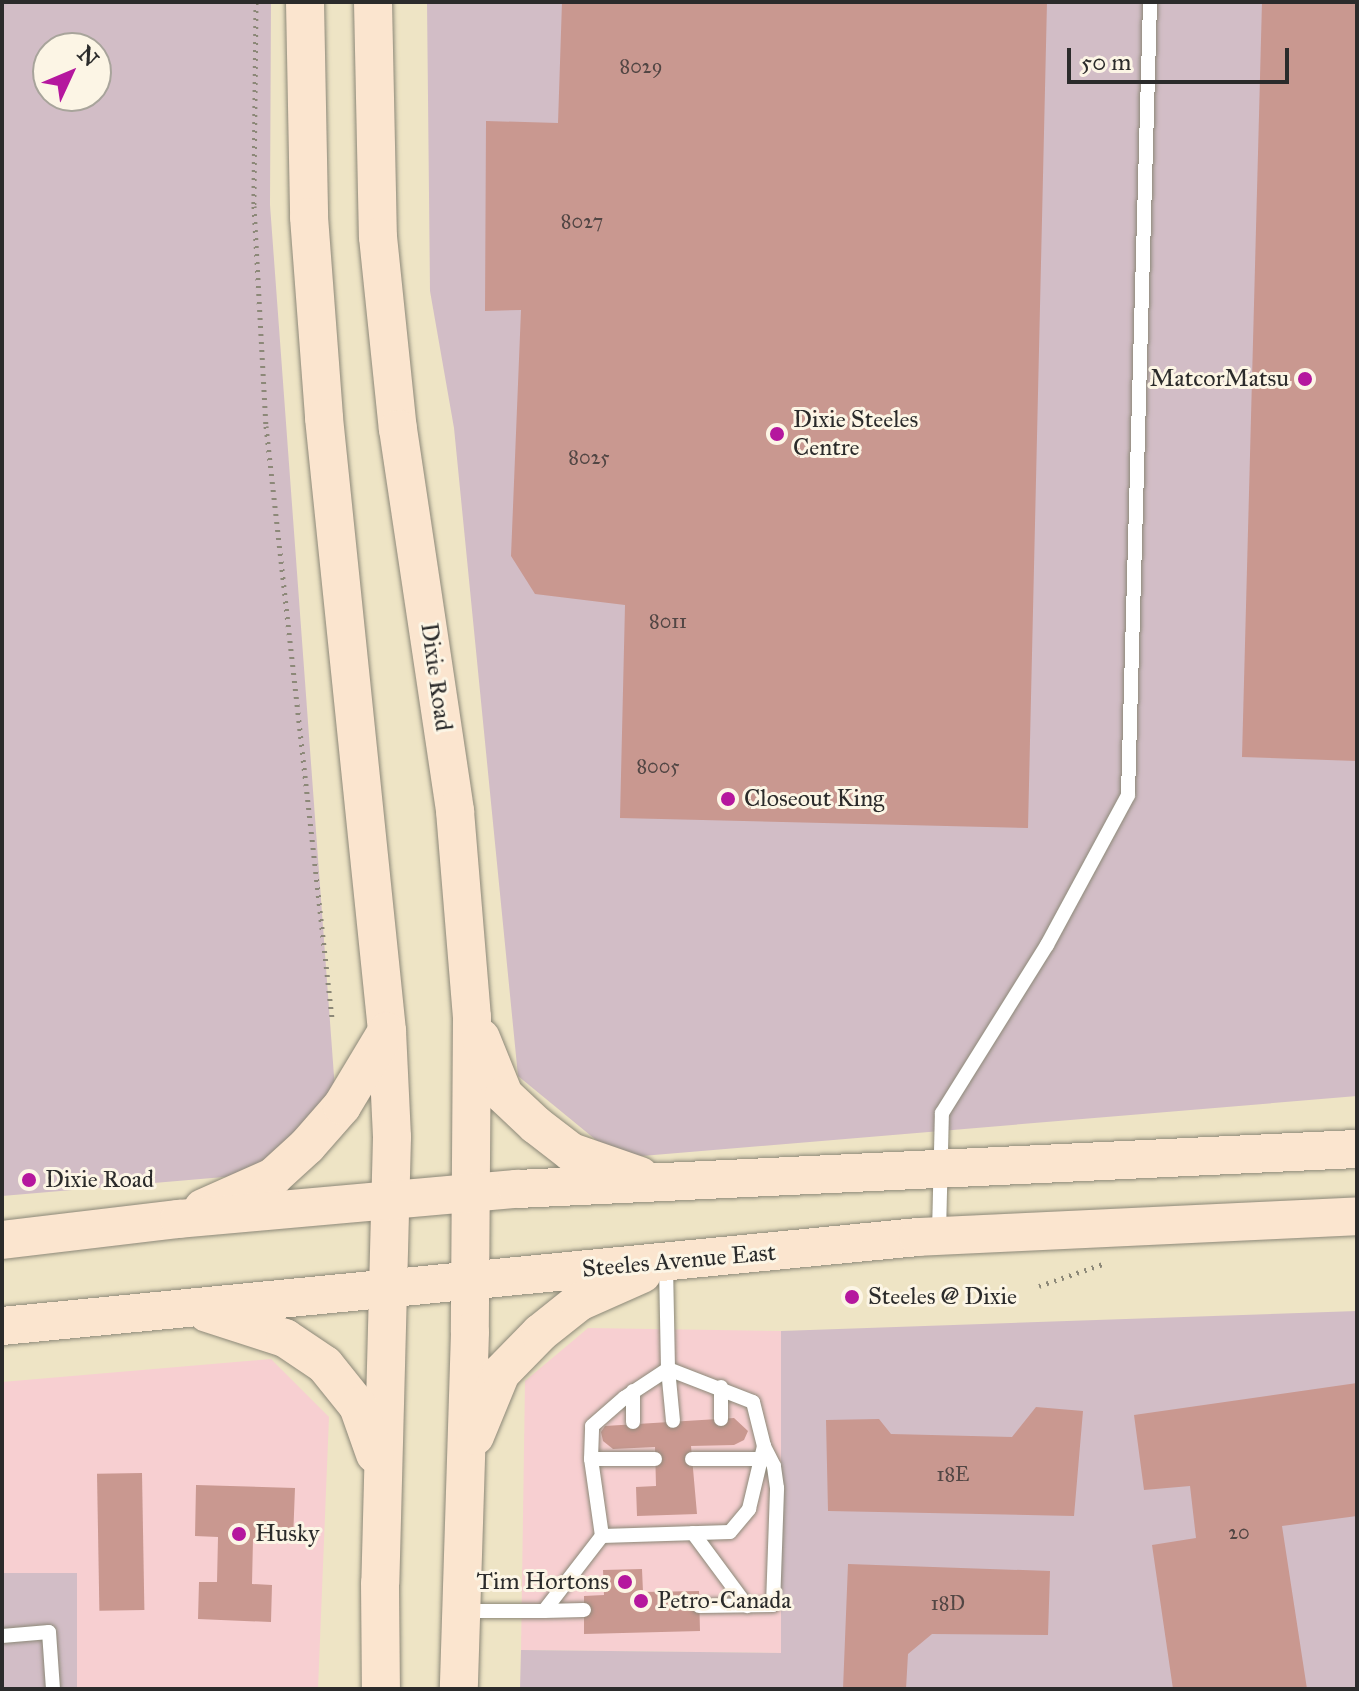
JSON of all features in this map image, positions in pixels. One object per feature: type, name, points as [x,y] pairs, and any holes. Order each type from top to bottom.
[{"type":"main road","points":[[305,2],[309,217],[324,418],[387,1031],[392,1137],[381,1689]]},
{"type":"main road","name":"Dixie Road","points":[[373,2],[378,237],[398,429],[455,811],[472,1017],[472,1194],[459,1689]]},
{"type":"main road","points":[[472,1017],[504,1095],[536,1125],[571,1152],[657,1183]]},
{"type":"main road","points":[[179,1219],[273,1177],[342,1106],[387,1031]]},
{"type":"main road","points":[[2,1240],[179,1219],[472,1194],[940,1166],[1357,1149]]},
{"type":"main road","name":"Steeles Avenue East","points":[[2,1326],[939,1237],[1357,1216]]},
{"type":"main road","points":[[466,1456],[501,1373],[540,1333],[579,1302],[666,1264]]},
{"type":"main road","points":[[180,1307],[231,1318],[285,1338],[325,1365],[358,1406],[383,1476]]},
{"type":"lane","points":[[939,1237],[942,1113],[1041,956],[1128,795],[1150,2]]},
{"type":"lane","points":[[666,1264],[668,1369],[673,1421]]},
{"type":"lane","points":[[602,1536],[730,1532],[749,1509],[763,1453],[753,1402],[721,1387],[668,1369]]},
{"type":"lane","points":[[544,1611],[602,1536],[591,1459],[592,1426],[633,1391],[668,1369]]},
{"type":"lane","points":[[721,1387],[721,1419]]},
{"type":"lane","points":[[633,1391],[633,1422]]},
{"type":"lane","points":[[692,1459],[721,1452],[763,1453],[774,1466],[777,1488],[773,1605],[699,1606]]},
{"type":"lane","points":[[591,1459],[632,1454],[655,1459]]},
{"type":"lane","points":[[693,1533],[747,1606]]},
{"type":"lane","points":[[461,1611],[584,1610]]},
{"type":"lane","points":[[2,1636],[49,1632],[53,1689]]},
{"type":"path","points":[[256,2],[254,206],[266,426],[332,1018]]},
{"type":"path","points":[[1039,1286],[1103,1264]]},
{"type":"shaded area","points":[[2,2],[271,2],[270,205],[337,1117],[283,1172],[2,1196]]},
{"type":"shaded area","points":[[427,2],[1357,2],[1357,1096],[618,1158],[518,1076],[454,428],[430,291]]},
{"type":"shaded area","points":[[1357,1311],[1357,1689],[520,1689],[521,1650],[781,1653],[781,1331]]},
{"type":"shaded area","points":[[588,1328],[781,1331],[781,1653],[521,1650],[525,1381]]},
{"type":"shaded area","points":[[271,1359],[329,1417],[318,1689],[76,1689],[77,1573],[2,1578],[2,1382]]},
{"type":"shaded area","points":[[2,1573],[77,1573],[77,1689],[2,1689]]},
{"type":"building","name":"Dixie Steeles Centre","points":[[562,2],[1047,2],[1028,828],[620,818],[625,605],[535,594],[511,556],[521,310],[485,311],[486,121],[558,123]]},
{"type":"building","name":"MatcorMatsu","points":[[1262,2],[1357,2],[1357,761],[1242,757]]},
{"type":"building","points":[[1357,1383],[1357,1516],[1282,1526],[1307,1689],[1173,1689],[1152,1545],[1196,1538],[1190,1486],[1144,1490],[1134,1415]]},
{"type":"building","points":[[1036,1407],[1083,1411],[1074,1516],[828,1511],[826,1420],[879,1419],[891,1434],[1012,1437]]},
{"type":"building","points":[[734,1418],[748,1431],[744,1440],[734,1445],[691,1446],[697,1514],[637,1516],[636,1487],[656,1486],[655,1447],[613,1449],[603,1441],[601,1432],[605,1426]]},
{"type":"building","points":[[142,1473],[144,1610],[99,1611],[97,1474]]},
{"type":"building","points":[[196,1485],[295,1488],[293,1540],[253,1539],[252,1584],[272,1585],[271,1622],[198,1619],[199,1582],[217,1582],[218,1537],[195,1536]]},
{"type":"building","points":[[848,1564],[1050,1571],[1048,1635],[932,1634],[908,1654],[906,1689],[843,1689]]},
{"type":"building","name":"Petro-Canada","points":[[642,1569],[643,1592],[699,1591],[700,1631],[584,1634],[584,1596],[604,1595],[603,1570]]},
{"type":"place","name":"MatcorMatsu","points":[[1305,379]]},
{"type":"place","name":"Dixie Steeles Centre","points":[[777,434]]},
{"type":"place","name":"Closeout King","points":[[728,799]]},
{"type":"place","name":"Dixie Road","points":[[29,1180]]},
{"type":"place","name":"Steeles @ Dixie","points":[[852,1297]]},
{"type":"place","name":"Husky","points":[[239,1534]]},
{"type":"place","name":"Tim Hortons","points":[[625,1582]]},
{"type":"place","name":"Petro-Canada","points":[[641,1601]]}]
